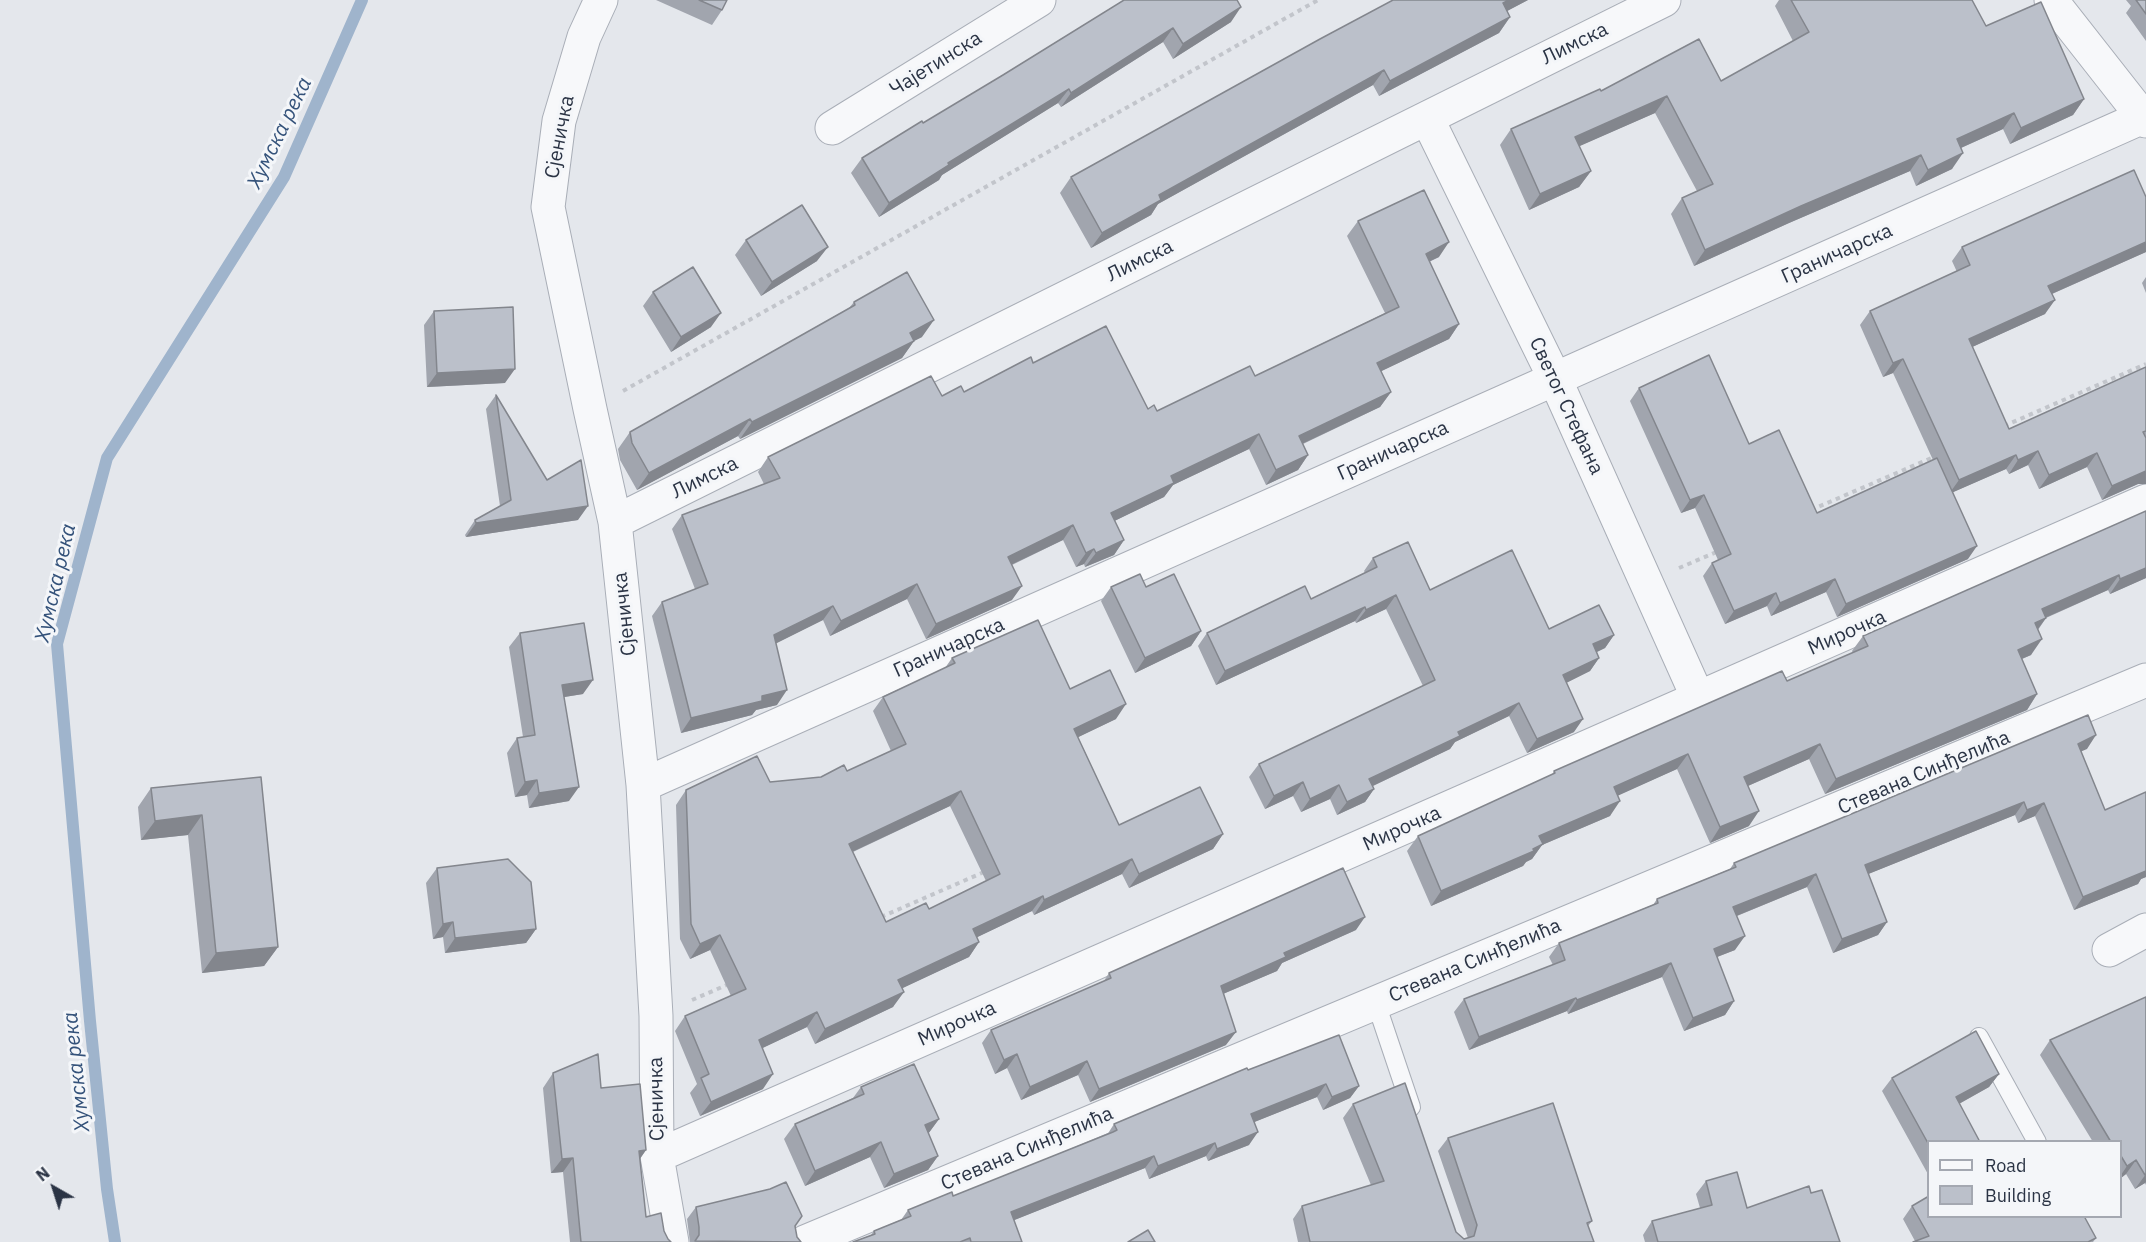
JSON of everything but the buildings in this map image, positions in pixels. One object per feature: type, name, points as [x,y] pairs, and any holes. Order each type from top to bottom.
[{"type":"street","name":"Сјеничка","points":[[601,0],[584,37],[559,121],[548,207],[615,522],[643,784],[656,1016],[657,1156],[672,1242]]},
{"type":"street","name":"Чајетинска","points":[[832,128],[1039,0]]},
{"type":"street","name":"Лимска","points":[[615,522],[1664,0]]},
{"type":"street","points":[[2051,0],[2145,119]]},
{"type":"street","name":"Светог Стефана","points":[[1427,118],[1555,379],[1698,698]]},
{"type":"street","name":"Граничарска","points":[[643,784],[2145,119]]},
{"type":"street","name":"Мирочка","points":[[657,1156],[2146,501]]},
{"type":"street","name":"Стевана Синђелића","points":[[805,1242],[2146,680]]},
{"type":"street","points":[[2109,950],[2146,930]]},
{"type":"lane","points":[[1376,1003],[1416,1122]]},
{"type":"lane","points":[[1978,1037],[2036,1140]]},
{"type":"path","points":[[590,409],[1318,0]]},
{"type":"path","points":[[1994,430],[2146,364]]},
{"type":"path","points":[[1809,511],[1940,454]]},
{"type":"path","points":[[1646,582],[1722,549]]},
{"type":"path","points":[[881,918],[988,871]]},
{"type":"path","points":[[656,1016],[731,983]]},
{"type":"waterway","name":"Хумска река","points":[[115,1242],[107,1189],[90,1021],[57,644],[107,458],[284,177],[362,0]]}]
